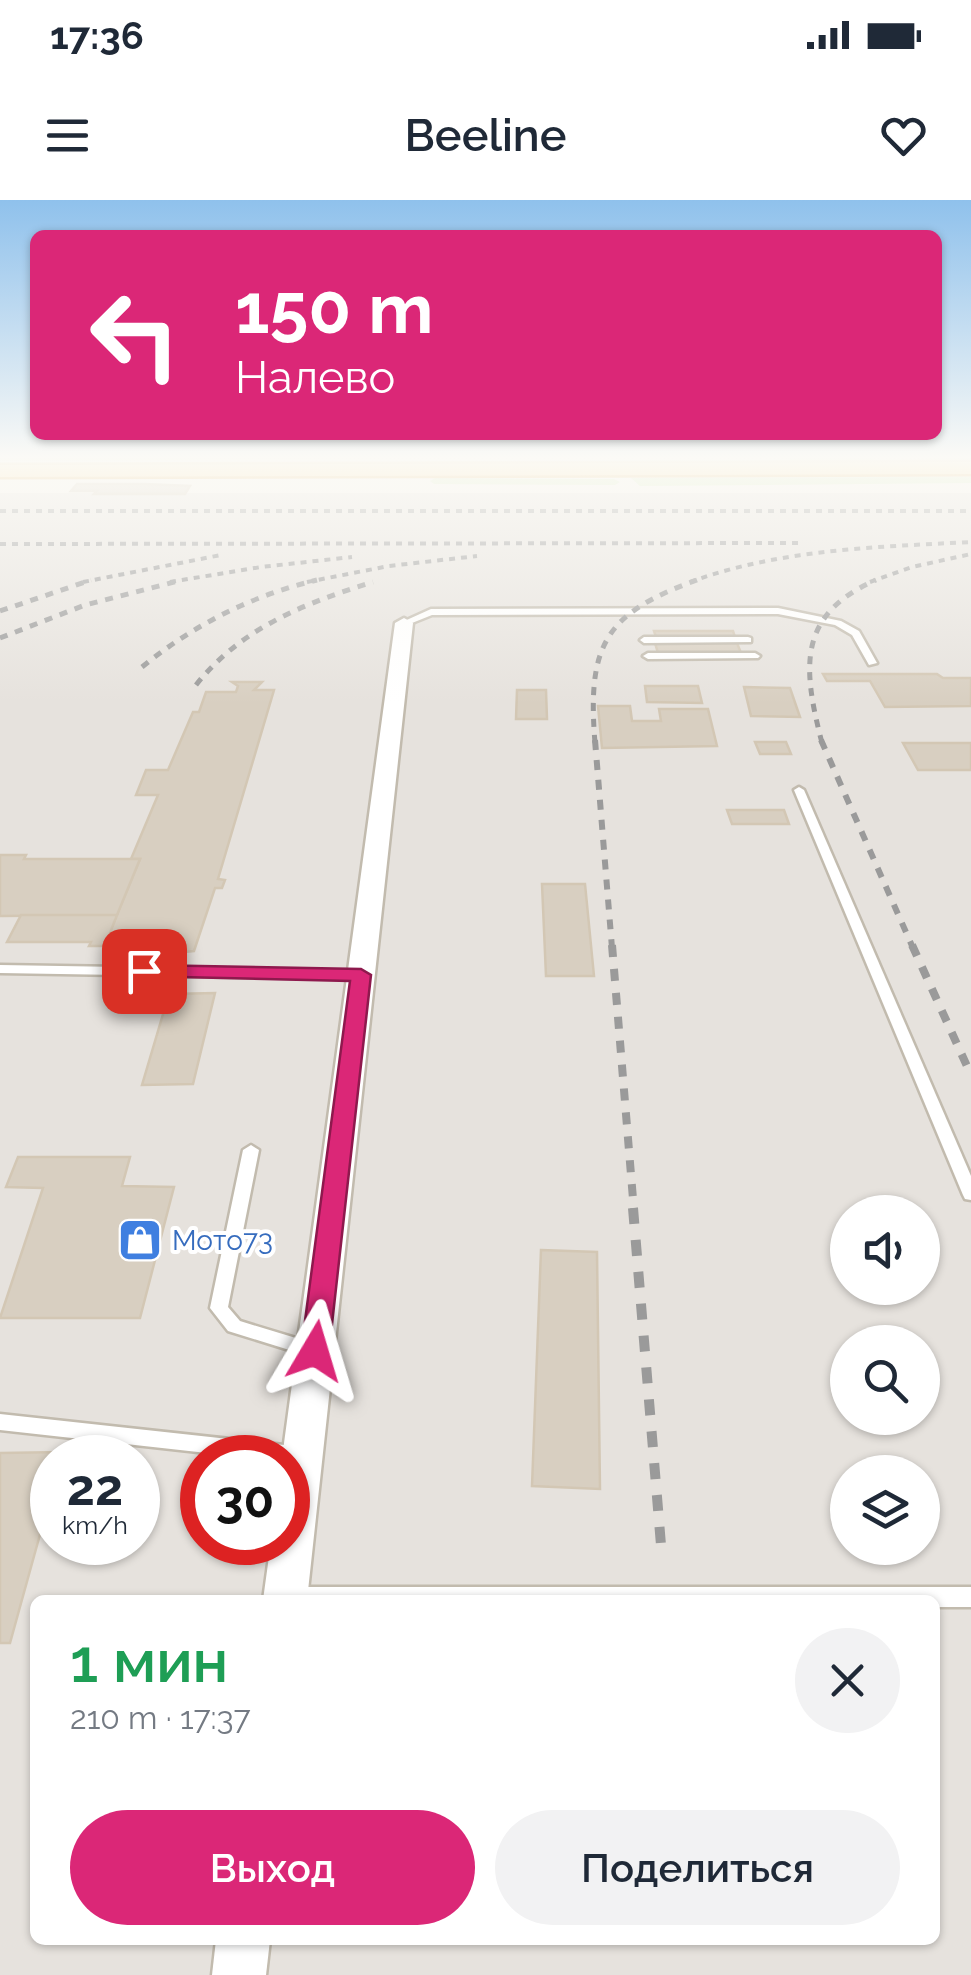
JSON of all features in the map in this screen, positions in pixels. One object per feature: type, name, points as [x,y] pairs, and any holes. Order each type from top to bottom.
[{"type":"street","points":[[304,1435],[404,623]]},
{"type":"street","points":[[285,1595],[289,1565]]},
{"type":"street","points":[[239,1975],[242,1945]]},
{"type":"lane","points":[[404,623],[431,612],[778,612],[838,623],[856,633],[872,662]]},
{"type":"lane","points":[[736,612],[748,640],[756,659],[649,660],[643,636],[748,640]]},
{"type":"lane","points":[[799,790],[971,1195]]},
{"type":"lane","points":[[0,969],[361,975]]},
{"type":"lane","points":[[251,1150],[219,1308],[234,1326],[315,1351]]},
{"type":"lane","points":[[0,1422],[180,1442]]},
{"type":"lane","points":[[940,1598],[971,1598]]},
{"type":"shaded area","points":[[0,539],[971,539],[971,1975],[0,1975]]},
{"type":"building","points":[[654,631],[733,631],[735,637],[656,637]]},
{"type":"building","points":[[655,643],[737,643],[741,653],[658,653]]},
{"type":"building","points":[[823,674],[937,674],[943,678],[971,678],[971,706],[885,707],[870,681],[827,681]]},
{"type":"building","points":[[232,682],[262,682],[254,690],[274,690],[218,879],[225,880],[222,888],[215,888],[194,951],[138,956],[142,946],[104,946],[140,859],[131,859],[158,795],[136,795],[146,770],[168,770],[206,692],[236,692],[238,686]]},
{"type":"building","points":[[645,686],[698,686],[702,703],[647,702]]},
{"type":"building","points":[[744,687],[790,688],[800,717],[751,716]]},
{"type":"building","points":[[517,690],[546,690],[547,719],[516,719]]},
{"type":"building","points":[[598,706],[630,706],[632,721],[661,721],[659,709],[708,709],[717,746],[602,748]]},
{"type":"building","points":[[755,742],[786,742],[791,754],[760,754]]},
{"type":"building","points":[[903,743],[971,743],[971,770],[918,770]]},
{"type":"building","points":[[727,810],[784,810],[789,824],[732,824]]},
{"type":"building","points":[[0,855],[26,855],[24,859],[140,859],[117,915],[0,916]]},
{"type":"building","points":[[542,884],[585,884],[594,976],[546,976]]},
{"type":"building","points":[[21,915],[117,915],[105,946],[89,946],[91,942],[7,942]]},
{"type":"building","points":[[215,993],[193,1084],[142,1085],[169,994]]},
{"type":"building","points":[[18,1157],[130,1157],[122,1186],[174,1187],[140,1318],[0,1318],[43,1188],[6,1187]]},
{"type":"building","points":[[541,1250],[597,1252],[600,1489],[532,1486]]},
{"type":"building","points":[[0,1453],[30,1453],[32,1565],[10,1643],[0,1643]]},
{"type":"railway","points":[[690,582],[794,556],[971,542]]},
{"type":"railway","points":[[0,544],[801,543]]},
{"type":"railway","points":[[870,582],[912,567],[971,554]]},
{"type":"railway","points":[[88,581],[221,555]]},
{"type":"railway","points":[[316,580],[389,566],[477,556]]},
{"type":"railway","points":[[182,580],[352,557]]},
{"type":"railway","points":[[0,638],[85,605],[182,580]]},
{"type":"railway","points":[[170,582],[182,580]]},
{"type":"railway","points":[[142,667],[225,613],[269,594],[316,580]]},
{"type":"railway","points":[[307,582],[316,580]]},
{"type":"railway","points":[[595,743],[595,681],[608,637],[641,606],[697,580]]},
{"type":"railway","points":[[822,742],[811,691],[812,647],[831,610],[876,580]]},
{"type":"railway","points":[[0,611],[88,581]]},
{"type":"railway","points":[[83,582],[88,581]]},
{"type":"railway","points":[[196,685],[233,648],[276,620],[373,582]]},
{"type":"railway","points":[[595,740],[612,948]]},
{"type":"railway","points":[[822,742],[913,948]]},
{"type":"railway","points":[[612,945],[634,1211]]},
{"type":"railway","points":[[912,945],[971,1075]]},
{"type":"railway","points":[[633,1208],[661,1545]]},
{"type":"place","name":"Мото73","points":[[140,1240]]},
{"type":"route","points":[[144,971],[361,975],[315,1351]]}]
